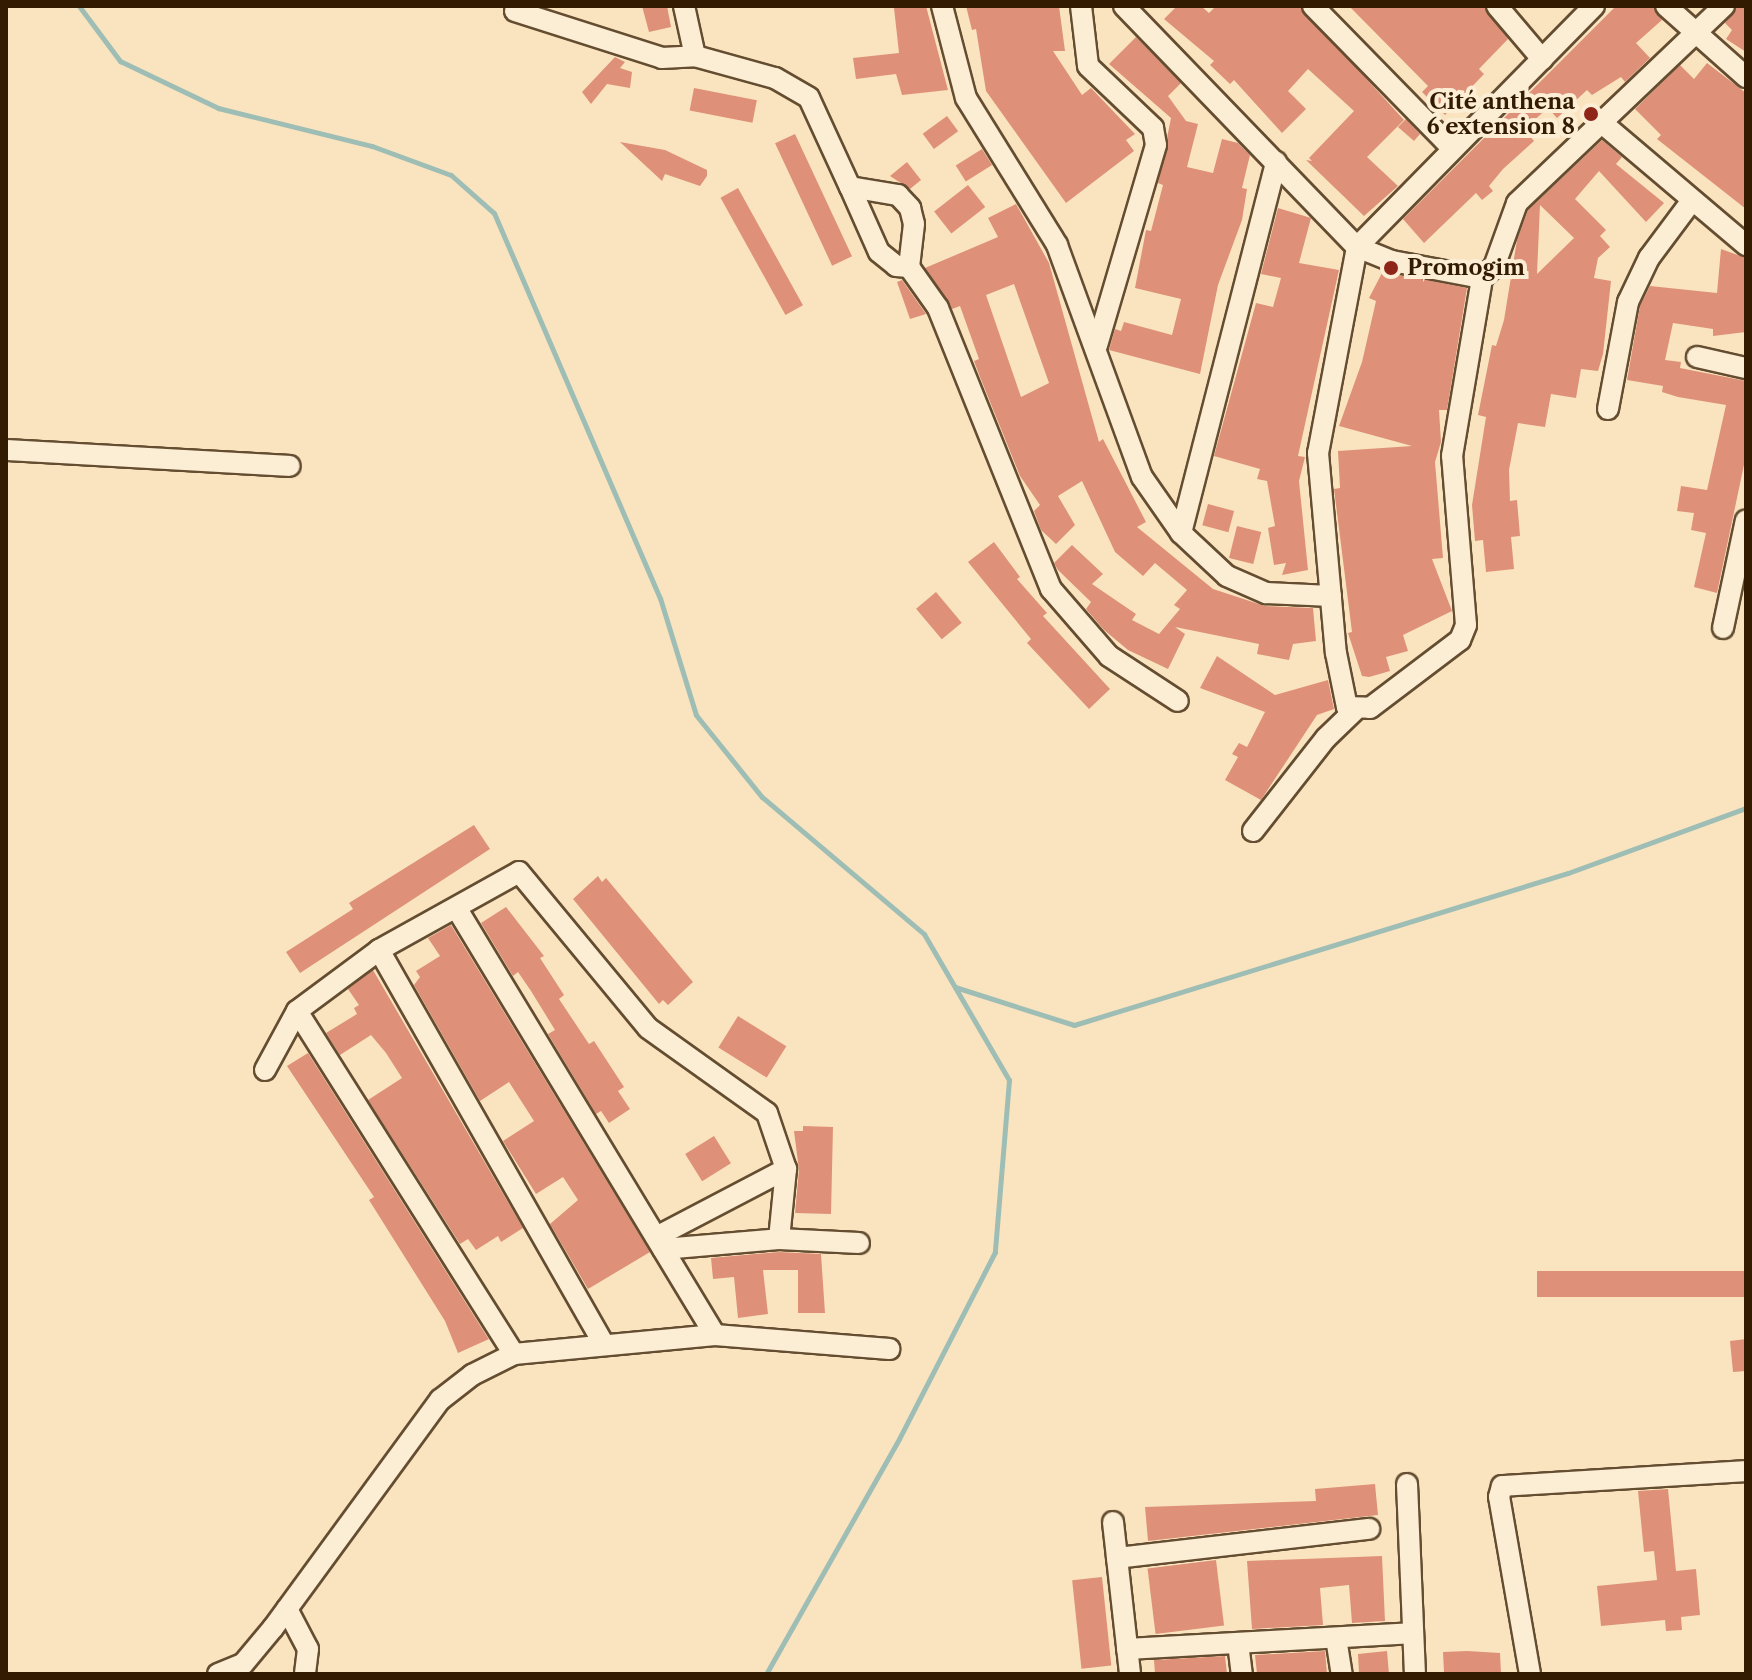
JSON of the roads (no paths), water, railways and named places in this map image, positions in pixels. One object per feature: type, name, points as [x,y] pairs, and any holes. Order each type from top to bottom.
[{"type":"street","points":[[684,6],[695,56]]},
{"type":"street","points":[[942,6],[966,98],[1051,232],[1097,346],[1142,477],[1181,533],[1227,576],[1249,587],[1331,596]]},
{"type":"street","points":[[1081,6],[1088,66],[1153,128],[1156,145],[1097,346]]},
{"type":"street","points":[[1124,6],[1357,247],[1392,261],[1482,278]]},
{"type":"street","points":[[1313,6],[1453,149]]},
{"type":"street","points":[[1497,6],[1542,59]]},
{"type":"street","points":[[1594,6],[1357,247],[1318,453],[1331,596],[1347,707],[1355,710],[1370,708],[1460,640],[1466,625],[1452,456],[1482,278],[1494,267],[1517,203],[1724,6]]},
{"type":"street","points":[[1666,6],[1746,77]]},
{"type":"street","points":[[515,11],[662,58],[695,56],[775,78],[809,98],[879,252],[896,266],[909,267]]},
{"type":"street","points":[[1602,123],[1690,203],[1746,245]]},
{"type":"street","points":[[1181,533],[1276,162]]},
{"type":"street","points":[[850,187],[898,195],[910,208],[914,224],[909,267],[938,308],[1051,589],[1109,656],[1178,701]]},
{"type":"street","points":[[1608,409],[1628,302],[1649,258],[1690,203]]},
{"type":"street","points":[[1697,357],[1746,368]]},
{"type":"street","points":[[6,450],[290,466]]},
{"type":"street","points":[[1723,628],[1746,520]]},
{"type":"street","points":[[1253,831],[1326,738],[1355,710]]},
{"type":"street","points":[[265,1070],[297,1011],[379,950],[457,909],[511,874],[528,878],[648,1028],[767,1113],[786,1169],[779,1239]]},
{"type":"street","points":[[457,909],[715,1335]]},
{"type":"street","points":[[379,950],[603,1343]]},
{"type":"street","points":[[297,1011],[514,1354]]},
{"type":"street","points":[[660,1243],[786,1169]]},
{"type":"street","points":[[660,1243],[779,1239],[859,1243]]},
{"type":"street","points":[[218,1674],[243,1664],[440,1400],[472,1375],[514,1354],[603,1343],[715,1335],[889,1349]]},
{"type":"street","points":[[1530,1674],[1499,1497],[1502,1486],[1746,1471]]},
{"type":"street","points":[[1407,1484],[1415,1674]]},
{"type":"street","points":[[1113,1522],[1130,1674]]},
{"type":"street","points":[[1117,1558],[1369,1529]]},
{"type":"street","points":[[287,1609],[308,1649],[305,1674]]},
{"type":"street","points":[[1127,1649],[1411,1633]]},
{"type":"street","points":[[1336,1638],[1342,1674]]},
{"type":"street","points":[[1238,1643],[1242,1674]]},
{"type":"waterway","points":[[79,6],[120,61],[218,108],[372,146],[451,175],[494,213],[660,598],[696,715],[762,797],[924,934],[1009,1080],[995,1252],[899,1439],[766,1674]]},
{"type":"waterway","points":[[955,987],[1074,1025],[1568,873],[1746,808]]},
{"type":"place","name":"Cité anthena 6 extension 8","points":[[1591,114]]},
{"type":"place","name":"Promogim","points":[[1391,268]]}]
